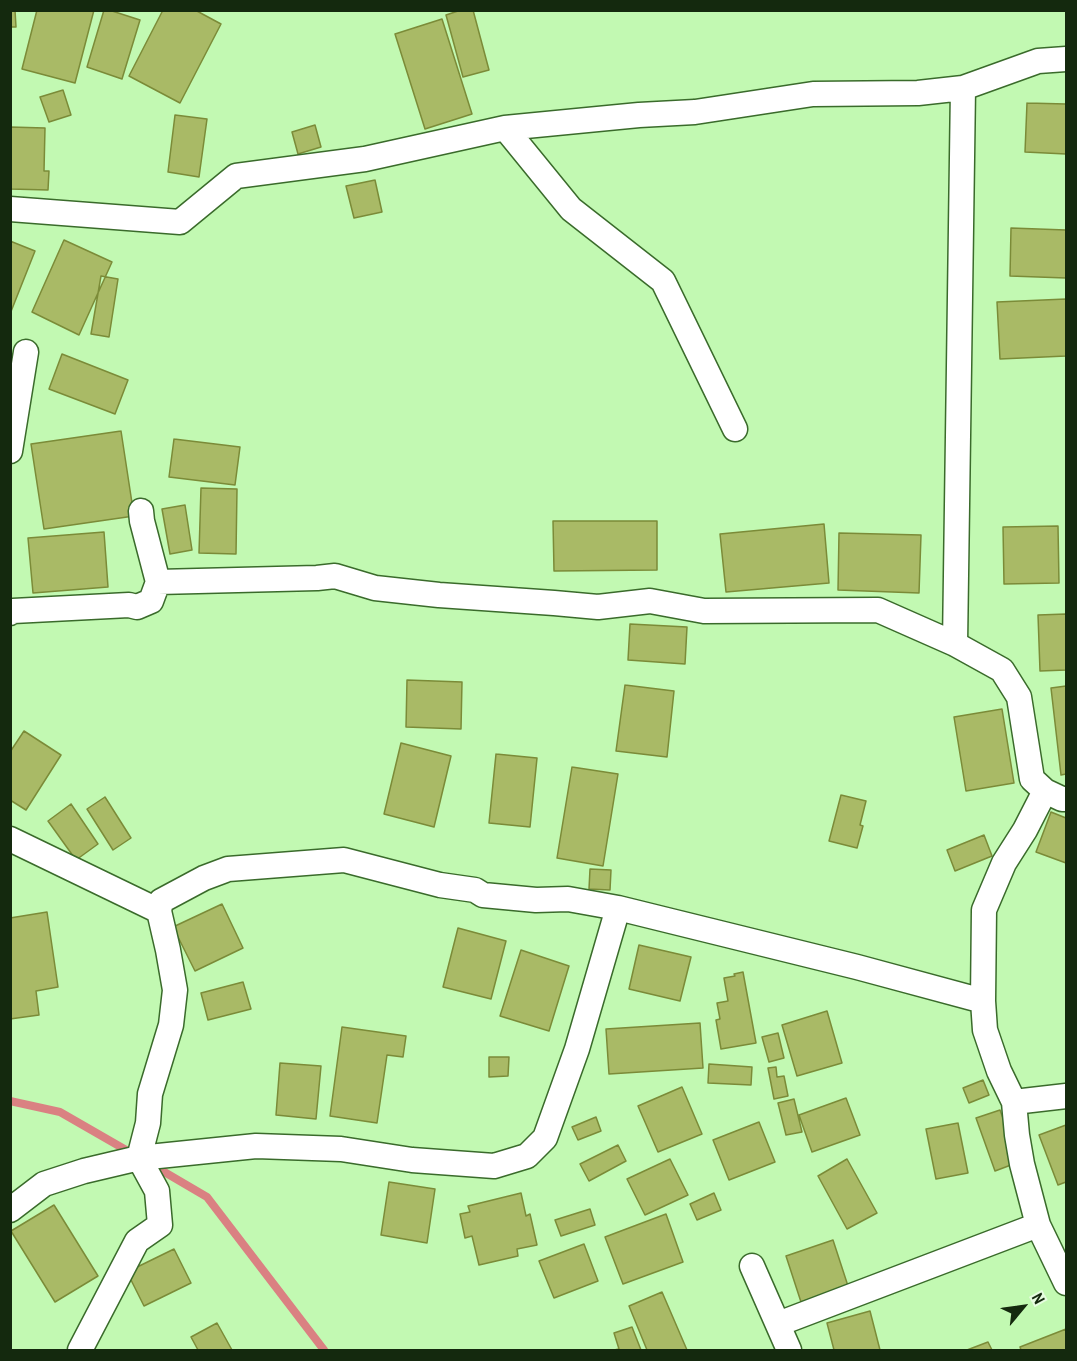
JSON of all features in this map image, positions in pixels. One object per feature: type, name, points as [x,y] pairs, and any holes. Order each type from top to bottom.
[{"type":"street","points":[[10,209],[180,222],[236,176],[365,159],[505,128],[695,112],[813,94],[918,93],[963,88],[1038,61],[1066,59]]},
{"type":"street","points":[[955,644],[963,88]]},
{"type":"street","points":[[505,128],[570,210],[663,281],[735,429]]},
{"type":"street","points":[[10,451],[26,352]]},
{"type":"street","points":[[11,609],[129,605],[137,607],[151,601],[158,582],[141,511]]},
{"type":"street","points":[[158,582],[335,576],[375,588],[598,608],[650,601],[704,611],[878,610],[955,644],[1002,670],[1019,697],[1032,779],[1056,795],[1025,830],[1004,863],[984,910],[985,1030],[999,1071],[1014,1102],[1020,1154],[1038,1225],[1066,1283]]},
{"type":"street","points":[[10,839],[159,911]]},
{"type":"street","points":[[80,1350],[137,1241],[160,1225],[157,1191],[139,1158],[148,1123],[150,1094],[171,1025],[175,990],[159,911],[160,901],[204,878],[228,869],[344,860],[440,885],[475,890],[483,895],[536,900],[568,899],[618,908],[772,945],[983,1001]]},
{"type":"street","points":[[10,1210],[44,1184],[84,1171],[139,1158],[256,1146],[341,1149],[412,1160],[494,1166],[528,1156],[544,1138],[578,1049],[618,908]]},
{"type":"street","points":[[1014,1102],[1066,1096]]},
{"type":"street","points":[[778,1324],[1038,1225]]},
{"type":"street","points":[[752,1266],[789,1350]]},
{"type":"building","points":[[10,10],[15,10],[16,27],[10,27]]},
{"type":"building","points":[[37,10],[94,10],[75,83],[22,69]]},
{"type":"building","points":[[104,10],[140,20],[122,79],[87,67]]},
{"type":"building","points":[[163,10],[195,10],[221,24],[180,103],[129,76]]},
{"type":"building","points":[[461,10],[473,10],[489,70],[463,77],[446,15]]},
{"type":"building","points":[[442,19],[472,114],[425,129],[395,34]]},
{"type":"building","points":[[63,90],[71,115],[49,122],[40,97]]},
{"type":"building","points":[[1027,103],[1066,104],[1066,154],[1025,152]]},
{"type":"building","points":[[175,115],[207,119],[199,177],[168,172]]},
{"type":"building","points":[[315,125],[321,147],[298,154],[292,132]]},
{"type":"building","points":[[10,127],[45,128],[44,171],[49,171],[48,190],[10,189]]},
{"type":"building","points":[[375,180],[382,212],[354,218],[346,186]]},
{"type":"building","points":[[1011,228],[1066,230],[1066,278],[1010,276]]},
{"type":"building","points":[[64,240],[112,262],[79,335],[32,312]]},
{"type":"building","points":[[10,241],[35,251],[10,314]]},
{"type":"building","points":[[101,276],[118,279],[109,337],[91,334]]},
{"type":"building","points":[[1066,299],[1066,356],[1000,359],[997,302]]},
{"type":"building","points":[[62,354],[128,380],[115,414],[49,389]]},
{"type":"building","points":[[121,431],[134,516],[44,529],[31,444]]},
{"type":"building","points":[[174,439],[240,447],[235,485],[169,477]]},
{"type":"building","points":[[201,488],[237,489],[236,554],[199,553]]},
{"type":"building","points":[[185,505],[192,550],[170,554],[162,509]]},
{"type":"building","points":[[553,521],[657,521],[657,570],[554,571]]},
{"type":"building","points":[[824,524],[829,583],[726,592],[720,534]]},
{"type":"building","points":[[1058,526],[1059,583],[1004,584],[1003,527]]},
{"type":"building","points":[[104,532],[108,587],[33,593],[28,538]]},
{"type":"building","points":[[839,533],[921,535],[919,593],[838,590]]},
{"type":"building","points":[[1066,614],[1066,670],[1040,671],[1038,615]]},
{"type":"building","points":[[630,624],[687,627],[685,664],[628,660]]},
{"type":"building","points":[[407,680],[462,682],[461,729],[406,727]]},
{"type":"building","points":[[625,685],[674,691],[667,757],[616,751]]},
{"type":"building","points":[[1066,686],[1066,774],[1061,775],[1051,688]]},
{"type":"building","points":[[1002,709],[1014,783],[966,791],[954,717]]},
{"type":"building","points":[[24,731],[61,755],[26,810],[10,800],[10,752]]},
{"type":"building","points":[[401,743],[451,756],[434,827],[384,814]]},
{"type":"building","points":[[496,754],[537,758],[530,827],[489,823]]},
{"type":"building","points":[[572,767],[618,774],[603,866],[557,858]]},
{"type":"building","points":[[841,795],[866,801],[857,848],[829,841]]},
{"type":"building","points":[[105,797],[131,838],[113,850],[87,809]]},
{"type":"building","points":[[71,804],[98,844],[76,860],[48,821]]},
{"type":"building","points":[[1051,812],[1066,818],[1066,863],[1036,852]]},
{"type":"building","points":[[984,835],[992,856],[955,871],[947,850]]},
{"type":"building","points":[[590,869],[611,870],[610,890],[589,889]]},
{"type":"building","points":[[222,904],[243,948],[195,971],[173,927]]},
{"type":"building","points":[[47,912],[58,987],[36,991],[39,1015],[10,1019],[10,918]]},
{"type":"building","points":[[458,928],[506,941],[491,999],[443,987]]},
{"type":"building","points":[[639,945],[691,957],[680,1001],[629,989]]},
{"type":"building","points":[[521,950],[569,966],[549,1031],[500,1016]]},
{"type":"building","points":[[743,972],[756,1043],[721,1049],[716,1020],[720,1019],[717,1003],[728,1001],[724,978]]},
{"type":"building","points":[[243,982],[251,1009],[208,1020],[201,993]]},
{"type":"building","points":[[827,1011],[842,1063],[797,1076],[782,1025]]},
{"type":"building","points":[[700,1023],[703,1068],[609,1074],[606,1029]]},
{"type":"building","points":[[342,1027],[406,1036],[403,1057],[387,1055],[377,1123],[330,1116]]},
{"type":"building","points":[[778,1033],[784,1058],[769,1062],[762,1037]]},
{"type":"building","points":[[489,1057],[509,1057],[508,1076],[489,1077]]},
{"type":"building","points":[[280,1063],[321,1066],[316,1119],[276,1115]]},
{"type":"building","points":[[709,1064],[752,1067],[751,1085],[708,1083]]},
{"type":"building","points":[[776,1067],[777,1077],[784,1076],[788,1096],[774,1099],[768,1068]]},
{"type":"building","points":[[983,1080],[989,1095],[969,1103],[963,1088]]},
{"type":"building","points":[[682,1087],[702,1134],[658,1152],[638,1106]]},
{"type":"building","points":[[846,1098],[860,1135],[812,1152],[799,1115]]},
{"type":"building","points":[[794,1099],[802,1132],[786,1135],[778,1103]]},
{"type":"building","points":[[1000,1110],[1019,1162],[995,1171],[976,1118]]},
{"type":"building","points":[[596,1117],[601,1131],[578,1140],[572,1127]]},
{"type":"building","points":[[759,1122],[775,1162],[729,1180],[713,1140]]},
{"type":"building","points":[[958,1123],[968,1173],[936,1179],[926,1129]]},
{"type":"building","points":[[1066,1125],[1066,1182],[1058,1185],[1039,1135]]},
{"type":"building","points":[[618,1145],[626,1161],[589,1181],[580,1164]]},
{"type":"building","points":[[670,1159],[688,1195],[645,1215],[627,1179]]},
{"type":"building","points":[[847,1159],[877,1213],[847,1229],[818,1176]]},
{"type":"building","points":[[389,1182],[435,1189],[427,1243],[381,1235]]},
{"type":"building","points":[[521,1193],[526,1216],[530,1214],[537,1245],[517,1249],[518,1256],[479,1265],[472,1236],[465,1238],[460,1214],[470,1212],[468,1206]]},
{"type":"building","points":[[714,1193],[721,1210],[697,1220],[690,1204]]},
{"type":"building","points":[[54,1205],[98,1276],[55,1302],[11,1231]]},
{"type":"building","points":[[590,1209],[595,1225],[561,1236],[555,1220]]},
{"type":"building","points":[[666,1214],[683,1262],[623,1284],[605,1237]]},
{"type":"building","points":[[833,1240],[848,1286],[801,1302],[786,1256]]},
{"type":"building","points":[[584,1244],[598,1281],[554,1298],[539,1261]]},
{"type":"building","points":[[174,1249],[191,1283],[144,1306],[127,1272]]},
{"type":"building","points":[[662,1292],[687,1350],[647,1350],[629,1306]]},
{"type":"building","points":[[870,1311],[880,1350],[834,1350],[827,1323]]},
{"type":"building","points":[[217,1323],[232,1350],[198,1350],[191,1337]]},
{"type":"building","points":[[632,1327],[641,1350],[614,1350],[619,1349],[614,1333]]},
{"type":"building","points":[[1066,1329],[1066,1350],[1021,1350],[1020,1347]]},
{"type":"building","points":[[988,1342],[992,1350],[967,1350]]},
{"type":"waterway","points":[[10,1101],[60,1112],[133,1154]]},
{"type":"waterway","points":[[149,1163],[207,1197],[324,1350]]}]
